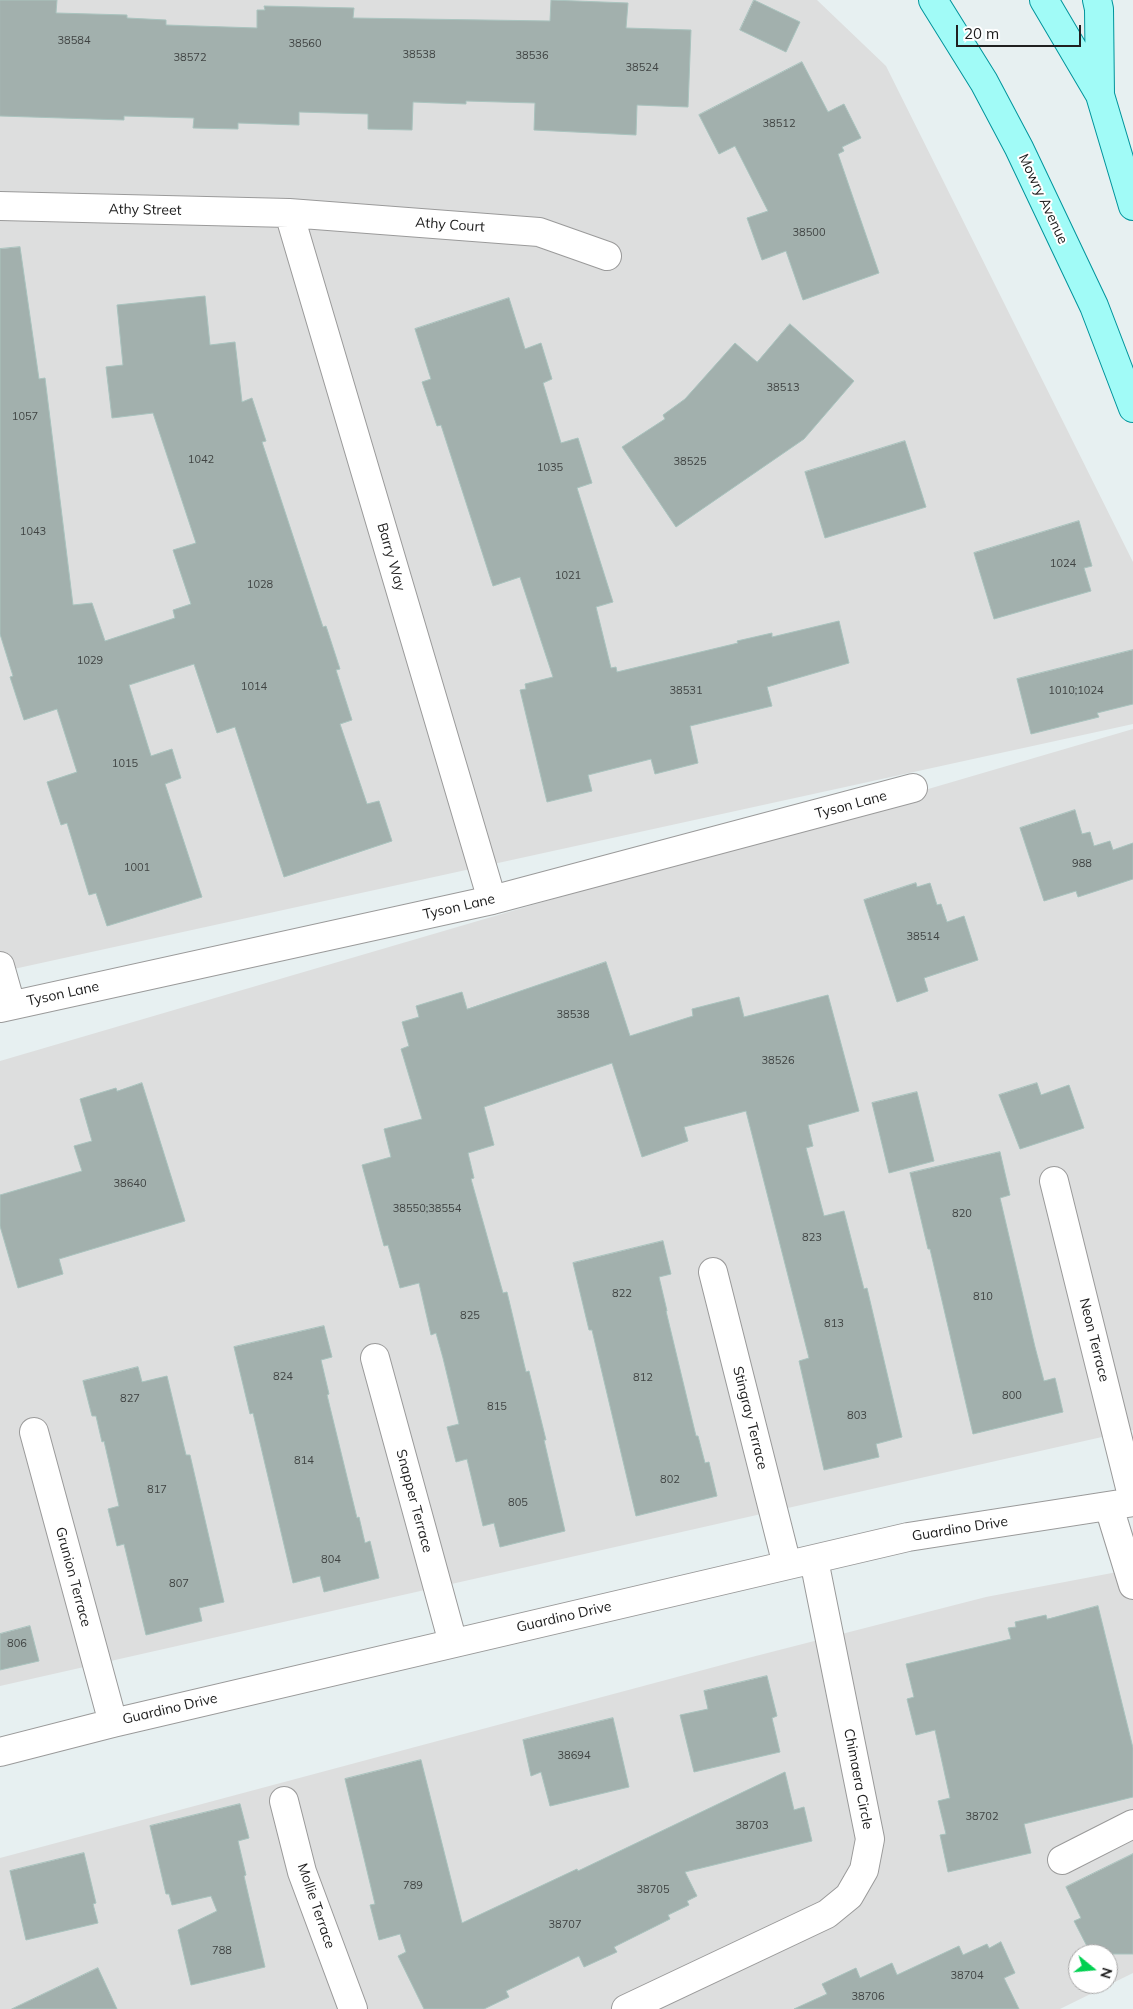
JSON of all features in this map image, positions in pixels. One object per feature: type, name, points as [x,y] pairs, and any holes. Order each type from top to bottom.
[{"type":"main road","name":"Mowry Avenue","points":[[933,0],[984,82],[1019,148],[1094,306],[1133,408]]},
{"type":"main road","points":[[1044,0],[1100,95],[1133,206]]},
{"type":"main road","points":[[1097,0],[1099,9],[1100,95]]},
{"type":"street","name":"Athy Street","points":[[0,206],[289,213]]},
{"type":"street","name":"Athy Court","points":[[289,213],[539,232],[607,256]]},
{"type":"street","name":"Barry Way","points":[[289,213],[492,900]]},
{"type":"street","name":"Tyson Lane","points":[[5,1007],[492,900],[913,788]]},
{"type":"street","points":[[0,966],[5,1007]]},
{"type":"street","name":"Neon Terrace","points":[[1054,1181],[1125,1503],[1133,1585]]},
{"type":"street","name":"Stingray Terrace","points":[[712,1272],[787,1565]]},
{"type":"street","name":"Snapper Terrace","points":[[375,1358],[452,1643]]},
{"type":"street","name":"Grunion Terrace","points":[[34,1432],[113,1723]]},
{"type":"street","name":"Guardino Drive","points":[[0,1752],[113,1723],[908,1537],[1125,1503]]},
{"type":"street","name":"Chimaera Circle","points":[[626,2009],[827,1914],[849,1896],[864,1870],[870,1839],[814,1560]]},
{"type":"street","name":"Mollie Terrace","points":[[284,1801],[302,1872],[353,2009]]},
{"type":"street","points":[[1062,1860],[1133,1824]]},
{"type":"shaded area","points":[[0,0],[817,0],[886,66],[1133,562],[1133,724],[0,972]]},
{"type":"shaded area","points":[[1133,729],[1133,1430],[0,1686],[0,1061]]},
{"type":"shaded area","points":[[1133,1569],[1133,1973],[1118,1980],[1118,1944],[1068,1944],[1068,1994],[1090,1994],[1060,2009],[0,2009],[0,1858],[748,1658],[986,1597]]},
{"type":"building","points":[[0,0],[57,0],[56,13],[127,15],[127,18],[166,20],[166,25],[257,28],[257,10],[265,10],[264,6],[354,8],[353,18],[550,21],[551,0],[628,3],[626,28],[691,30],[688,107],[637,105],[636,135],[534,130],[535,103],[466,101],[466,104],[413,102],[412,130],[368,129],[368,114],[299,112],[299,125],[238,123],[238,129],[193,128],[194,118],[124,116],[124,120],[0,116]]},
{"type":"building","points":[[754,0],[800,22],[786,52],[740,30]]},
{"type":"building","points":[[802,62],[828,112],[844,104],[861,138],[842,147],[844,151],[838,154],[879,273],[803,300],[786,251],[762,260],[747,218],[768,211],[735,146],[719,154],[699,115]]},
{"type":"building","points":[[20,247],[39,379],[45,378],[73,605],[92,603],[105,641],[175,618],[173,610],[191,604],[173,550],[196,543],[153,413],[112,418],[106,367],[123,365],[117,305],[205,296],[210,345],[235,342],[242,402],[252,398],[266,441],[262,442],[323,627],[326,626],[340,669],[336,670],[352,720],[340,724],[367,804],[379,801],[392,841],[284,877],[235,727],[217,733],[194,664],[129,685],[151,756],[172,749],[181,778],[165,784],[202,897],[107,926],[96,893],[89,895],[67,823],[61,825],[47,782],[77,772],[57,709],[24,720],[10,677],[13,676],[0,634],[0,249]]},
{"type":"building","points":[[509,298],[525,349],[541,343],[552,379],[543,383],[561,443],[578,438],[592,483],[577,488],[613,602],[596,607],[611,668],[616,667],[617,672],[738,643],[737,641],[772,633],[772,637],[839,621],[849,663],[767,687],[772,706],[690,726],[698,763],[655,774],[651,759],[588,775],[592,791],[547,802],[520,690],[526,689],[525,684],[553,677],[520,577],[493,586],[441,425],[437,426],[422,382],[431,379],[415,329]]},
{"type":"building","points":[[790,324],[854,381],[804,439],[676,527],[622,447],[665,419],[663,415],[685,399],[735,343],[757,362]]},
{"type":"building","points":[[905,441],[926,507],[825,538],[805,472]]},
{"type":"building","points":[[1079,521],[1092,566],[1084,568],[1091,591],[994,619],[974,553]]},
{"type":"building","points":[[1133,650],[1133,704],[1097,713],[1099,717],[1031,734],[1017,679]]},
{"type":"building","points":[[1075,810],[1082,834],[1090,832],[1094,846],[1110,841],[1113,850],[1133,843],[1133,879],[1078,897],[1076,891],[1044,901],[1020,828]]},
{"type":"building","points":[[916,883],[917,887],[930,883],[937,905],[941,904],[947,922],[964,916],[978,960],[924,978],[928,991],[897,1002],[864,900]]},
{"type":"building","points":[[606,962],[630,1036],[693,1016],[692,1009],[739,997],[744,1017],[828,995],[859,1111],[808,1125],[813,1146],[806,1148],[824,1216],[844,1211],[864,1289],[867,1288],[902,1437],[876,1444],[879,1457],[824,1470],[799,1361],[809,1358],[746,1111],[684,1127],[688,1141],[642,1157],[612,1063],[484,1107],[494,1145],[468,1153],[474,1178],[471,1179],[503,1293],[507,1292],[526,1372],[529,1371],[565,1531],[500,1547],[494,1523],[483,1526],[467,1459],[456,1462],[447,1427],[459,1424],[436,1333],[431,1335],[419,1283],[400,1288],[388,1245],[384,1246],[362,1165],[391,1157],[384,1129],[422,1119],[401,1049],[409,1046],[402,1022],[419,1017],[416,1006],[462,992],[467,1009]]},
{"type":"building","points":[[142,1083],[185,1221],[59,1259],[63,1274],[18,1288],[0,1226],[0,1195],[82,1171],[74,1146],[92,1141],[80,1099],[116,1088],[117,1091]]},
{"type":"building","points":[[1037,1083],[1041,1095],[1069,1085],[1084,1128],[1020,1149],[999,1095]]},
{"type":"building","points":[[917,1092],[934,1161],[889,1173],[872,1103]]},
{"type":"building","points":[[1000,1152],[1010,1195],[1000,1198],[1035,1347],[1044,1381],[1055,1378],[1063,1412],[973,1434],[930,1249],[928,1249],[910,1173]]},
{"type":"building","points":[[663,1241],[671,1274],[659,1277],[666,1311],[696,1436],[698,1436],[705,1463],[709,1462],[717,1496],[636,1516],[592,1330],[589,1330],[573,1263]]},
{"type":"building","points":[[324,1326],[332,1357],[321,1360],[329,1394],[327,1395],[357,1518],[359,1517],[365,1543],[370,1541],[379,1578],[324,1592],[320,1576],[293,1583],[253,1413],[250,1414],[234,1347]]},
{"type":"building","points":[[138,1367],[142,1382],[167,1376],[186,1455],[190,1455],[224,1602],[199,1608],[202,1621],[146,1635],[124,1544],[117,1546],[108,1509],[119,1506],[104,1441],[102,1442],[96,1416],[92,1416],[83,1381]]},
{"type":"building","points":[[1098,1606],[1133,1748],[1133,1797],[1024,1824],[1031,1853],[948,1872],[940,1835],[946,1834],[938,1801],[950,1798],[935,1730],[916,1735],[907,1699],[914,1697],[906,1664],[1011,1639],[1008,1628],[1016,1627],[1015,1622],[1046,1615],[1047,1619]]},
{"type":"building","points":[[30,1626],[39,1661],[0,1670],[0,1634]]},
{"type":"building","points":[[767,1676],[777,1716],[772,1718],[780,1752],[694,1772],[680,1715],[708,1709],[704,1691]]},
{"type":"building","points":[[613,1718],[629,1787],[550,1806],[541,1772],[531,1776],[523,1740]]},
{"type":"building","points":[[421,1760],[462,1923],[577,1869],[578,1871],[785,1772],[794,1810],[804,1807],[812,1841],[685,1872],[697,1896],[687,1901],[689,1905],[668,1915],[670,1919],[614,1947],[617,1952],[584,1967],[579,1956],[506,1991],[509,1997],[484,2009],[424,2009],[398,1956],[406,1952],[400,1934],[379,1940],[370,1905],[375,1904],[345,1779]]},
{"type":"building","points":[[240,1804],[249,1838],[238,1841],[265,1967],[191,1985],[178,1930],[217,1911],[211,1896],[172,1905],[169,1894],[166,1894],[150,1826]]},
{"type":"building","points":[[84,1853],[96,1903],[93,1904],[98,1923],[26,1940],[10,1871]]},
{"type":"building","points":[[1133,1854],[1133,1954],[1118,1954],[1118,1944],[1086,1944],[1074,1921],[1081,1918],[1066,1887]]},
{"type":"building","points":[[1001,1942],[1015,1973],[1004,1978],[1019,2009],[794,2009],[827,1994],[822,1984],[856,1968],[860,1978],[892,1963],[897,1975],[959,1946],[963,1955],[987,1944],[989,1948]]},
{"type":"building","points":[[98,1968],[117,2009],[12,2009]]}]
